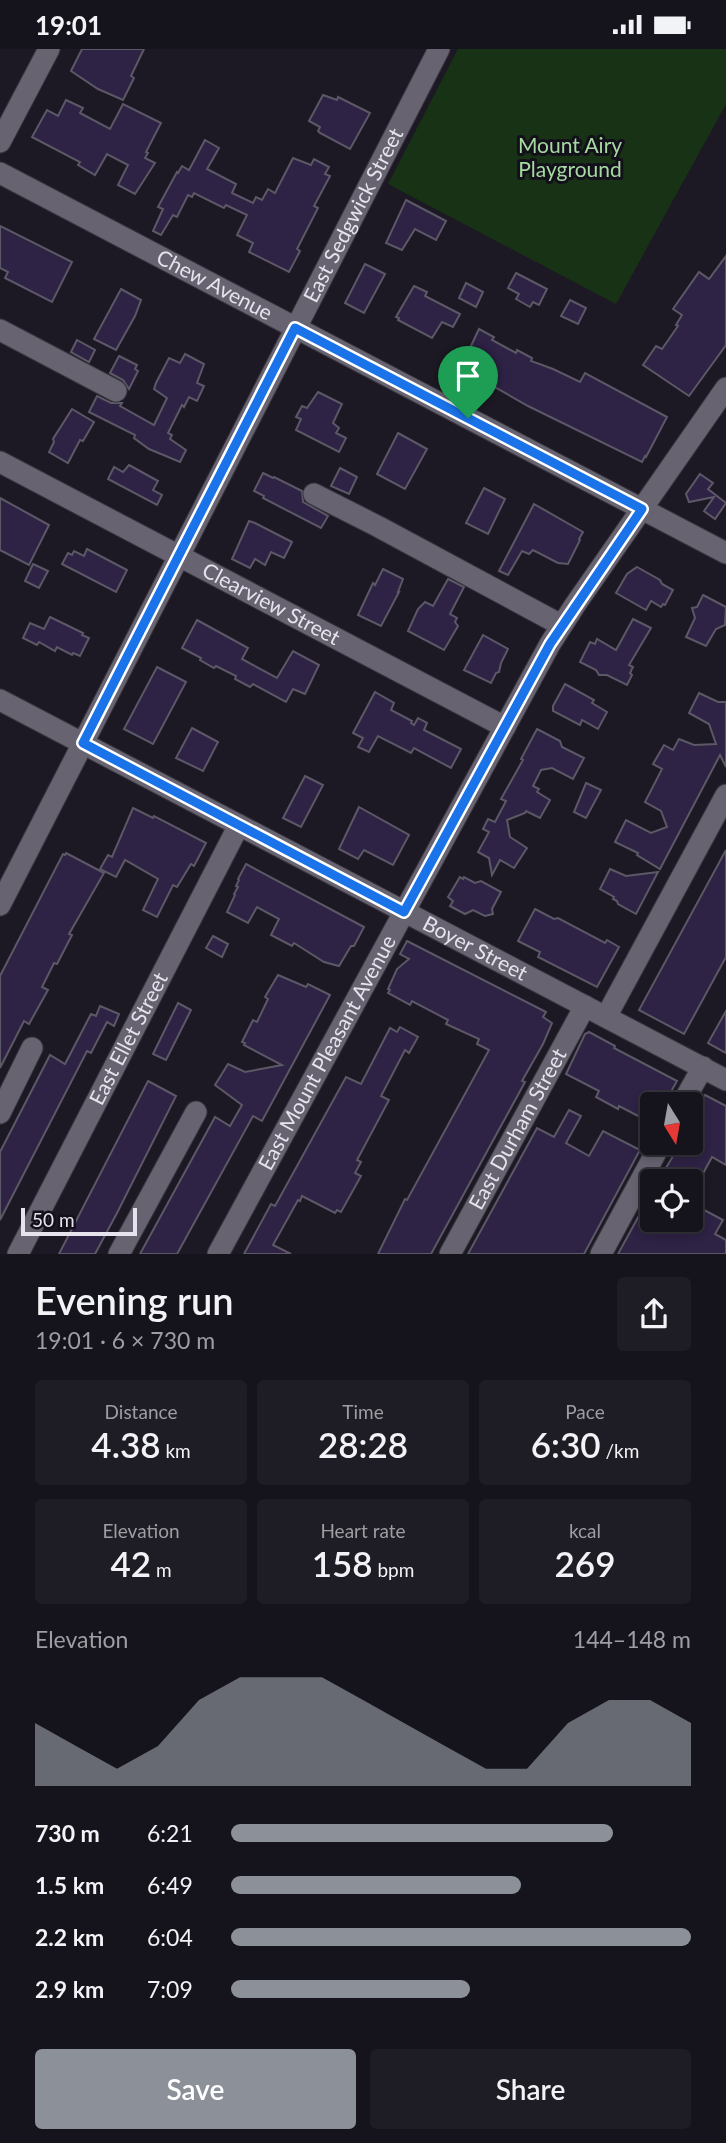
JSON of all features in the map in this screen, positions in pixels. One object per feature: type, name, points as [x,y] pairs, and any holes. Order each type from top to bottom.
[{"type":"street","points":[[0,142],[49,49]]},
{"type":"street","name":"East Sedgwick Street","points":[[0,905],[439,49]]},
{"type":"street","name":"Chew Avenue","points":[[0,173],[726,553]]},
{"type":"street","points":[[0,330],[117,391]]},
{"type":"street","name":"East Mount Pleasant Avenue","points":[[218,1254],[561,625],[726,388]]},
{"type":"street","name":"Clearview Street","points":[[0,463],[505,727]]},
{"type":"street","points":[[314,495],[561,625]]},
{"type":"street","name":"Boyer Street","points":[[0,700],[726,1080]]},
{"type":"street","points":[[606,1017],[726,796]]},
{"type":"street","name":"East Ellet Street","points":[[18,1254],[239,825]]},
{"type":"street","name":"East Durham Street","points":[[450,1254],[585,1006]]},
{"type":"street","points":[[0,1113],[33,1048]]},
{"type":"street","points":[[688,1092],[702,1067]]},
{"type":"street","points":[[119,1254],[196,1112]]},
{"type":"street","points":[[601,1254],[655,1155]]},
{"type":"green space","name":"Mount Airy Playground","points":[[458,49],[726,49],[726,104],[616,304],[388,184]]},
{"type":"building","points":[[82,49],[144,49],[123,100],[98,89],[71,71]]},
{"type":"building","points":[[323,95],[337,100],[338,97],[370,113],[350,149],[320,133],[320,127],[309,121]]},
{"type":"building","points":[[66,100],[83,108],[80,113],[110,129],[123,104],[161,123],[145,158],[155,163],[135,194],[118,185],[128,165],[107,154],[95,175],[78,165],[80,162],[32,137],[47,110],[58,116]]},
{"type":"building","points":[[205,140],[219,148],[207,169],[236,184],[232,193],[253,203],[256,197],[262,200],[268,189],[275,193],[293,158],[311,165],[314,159],[329,167],[325,174],[330,176],[314,206],[318,208],[297,249],[300,251],[289,272],[249,252],[253,243],[237,235],[247,215],[226,205],[224,208],[194,193],[192,197],[188,195],[177,217],[173,215],[161,235],[153,231],[163,209],[158,207],[177,172],[182,166],[189,170]]},
{"type":"building","points":[[406,200],[446,221],[436,240],[415,229],[402,250],[386,243]]},
{"type":"building","points":[[0,226],[72,262],[52,302],[5,278],[8,272],[0,268]]},
{"type":"building","points":[[726,256],[726,345],[689,396],[643,365],[656,346],[662,349],[678,326],[676,325],[682,315],[673,309],[699,272],[709,279]]},
{"type":"building","points":[[365,264],[385,274],[364,313],[345,303]]},
{"type":"building","points":[[516,273],[547,289],[539,305],[533,302],[530,307],[516,299],[519,294],[508,288]]},
{"type":"building","points":[[466,283],[483,292],[476,307],[459,298]]},
{"type":"building","points":[[414,286],[427,292],[425,296],[460,314],[453,327],[442,322],[432,338],[398,320],[396,317]]},
{"type":"building","points":[[121,289],[141,300],[116,350],[94,339]]},
{"type":"building","points":[[570,300],[586,308],[578,324],[561,316]]},
{"type":"building","points":[[479,329],[494,337],[492,340],[532,358],[531,361],[580,382],[585,373],[667,417],[646,457],[642,462],[528,406],[461,367]]},
{"type":"building","points":[[77,340],[95,350],[89,362],[71,352]]},
{"type":"building","points":[[185,354],[204,364],[197,383],[204,386],[197,401],[189,397],[184,407],[182,405],[168,433],[172,435],[170,439],[186,450],[180,462],[149,449],[134,438],[135,435],[89,412],[97,396],[111,403],[122,403],[120,406],[154,425],[167,398],[154,389],[156,383],[169,358],[180,363]]},
{"type":"building","points":[[119,356],[137,365],[135,369],[138,371],[129,389],[123,380],[110,373]]},
{"type":"building","points":[[318,392],[342,404],[333,423],[339,428],[336,433],[346,438],[339,452],[296,430],[301,419],[296,417],[302,406],[307,408]]},
{"type":"building","points":[[72,409],[94,422],[83,441],[80,440],[68,463],[49,452],[53,439]]},
{"type":"building","points":[[398,433],[427,449],[405,489],[377,474]]},
{"type":"building","points":[[129,465],[158,481],[153,490],[162,495],[157,505],[108,479],[114,467],[123,472]]},
{"type":"building","points":[[340,468],[357,477],[349,494],[331,486]]},
{"type":"building","points":[[263,473],[302,491],[303,502],[328,516],[321,528],[254,491]]},
{"type":"building","points":[[700,474],[713,483],[708,489],[726,503],[715,519],[704,511],[714,497],[689,502],[686,494]]},
{"type":"building","points":[[484,488],[505,499],[488,534],[466,523]]},
{"type":"building","points":[[0,498],[49,525],[29,565],[0,550]]},
{"type":"building","points":[[534,504],[583,532],[568,564],[558,563],[533,550],[529,554],[522,551],[508,575],[499,571]]},
{"type":"building","points":[[249,521],[292,542],[284,558],[271,552],[265,565],[255,559],[250,568],[232,559]]},
{"type":"building","points":[[87,549],[127,570],[116,592],[62,564],[68,553],[72,555],[74,551],[84,556]]},
{"type":"building","points":[[33,564],[48,571],[39,588],[25,581]]},
{"type":"building","points":[[637,567],[673,590],[665,605],[661,607],[651,601],[646,610],[616,593],[627,574]]},
{"type":"building","points":[[383,569],[403,579],[381,626],[358,615],[373,583],[375,585]]},
{"type":"building","points":[[448,579],[464,587],[450,614],[457,618],[455,622],[458,626],[444,650],[408,631],[418,609],[425,602],[433,606]]},
{"type":"building","points":[[703,595],[726,607],[725,625],[716,629],[706,646],[686,637],[695,618],[692,608],[697,607]]},
{"type":"building","points":[[50,617],[89,638],[80,656],[57,647],[55,651],[39,642],[37,645],[23,638],[30,623],[44,629]]},
{"type":"building","points":[[633,619],[651,628],[629,665],[633,667],[627,685],[607,675],[599,675],[596,670],[580,662],[590,642],[595,644],[597,639],[616,650]]},
{"type":"building","points":[[197,620],[248,648],[242,659],[277,678],[293,651],[319,665],[305,694],[293,689],[286,702],[253,684],[250,687],[235,679],[236,676],[216,666],[214,668],[182,648]]},
{"type":"building","points":[[483,635],[508,649],[499,672],[491,683],[464,670]]},
{"type":"building","points":[[157,667],[186,682],[153,744],[124,729]]},
{"type":"building","points":[[565,684],[594,700],[592,703],[607,712],[598,729],[582,720],[580,725],[553,711]]},
{"type":"building","points":[[375,692],[394,703],[391,710],[412,721],[414,725],[418,718],[427,723],[424,730],[461,749],[451,768],[414,748],[411,753],[378,736],[369,752],[358,747],[363,738],[353,733]]},
{"type":"building","points":[[699,693],[718,702],[726,702],[726,767],[720,755],[660,869],[637,855],[638,853],[615,842],[626,820],[651,833],[667,827],[661,811],[645,802],[662,769],[653,764],[664,745],[673,750],[679,739],[694,745],[716,744],[709,724],[689,713]]},
{"type":"building","points":[[192,728],[218,742],[203,771],[176,758]]},
{"type":"building","points":[[537,729],[560,741],[562,747],[584,758],[573,779],[552,768],[541,770],[533,786],[550,800],[540,818],[526,811],[507,820],[510,837],[527,848],[514,868],[500,860],[492,875],[489,858],[478,852],[489,832],[483,829],[488,819],[495,822],[506,801],[501,799]]},
{"type":"building","points":[[305,776],[323,785],[301,827],[283,818]]},
{"type":"building","points":[[586,783],[601,790],[586,818],[574,812]]},
{"type":"building","points":[[359,807],[409,835],[393,865],[364,850],[358,859],[339,849]]},
{"type":"building","points":[[133,808],[206,843],[194,866],[191,864],[177,887],[173,885],[157,917],[143,910],[158,879],[125,860],[116,877],[100,869],[108,855],[112,857]]},
{"type":"building","points":[[726,850],[726,957],[684,1034],[639,1010]]},
{"type":"building","points":[[66,853],[104,873],[69,934],[72,935],[57,964],[54,963],[42,987],[48,990],[29,1024],[24,1021],[0,1068],[0,976],[63,854]]},
{"type":"building","points":[[246,864],[364,927],[339,966],[324,962],[294,943],[292,946],[271,935],[279,919],[257,907],[248,923],[227,912]]},
{"type":"building","points":[[610,869],[626,876],[658,872],[636,914],[600,889]]},
{"type":"building","points":[[460,877],[475,883],[481,881],[501,892],[492,909],[493,914],[485,916],[473,910],[465,914],[450,906],[453,901],[448,897]]},
{"type":"building","points":[[535,909],[605,943],[607,940],[619,947],[597,987],[538,957],[540,952],[518,941]]},
{"type":"building","points":[[213,936],[228,944],[222,957],[206,948]]},
{"type":"building","points":[[407,941],[546,1012],[543,1017],[552,1023],[522,1081],[525,1082],[431,1254],[378,1254],[405,1199],[407,1200],[489,1050],[477,1044],[479,1039],[446,1024],[448,1020],[412,1001],[410,1005],[388,993],[397,969],[409,959],[400,954]]},
{"type":"building","points":[[278,975],[306,987],[308,984],[330,995],[262,1121],[253,1116],[177,1254],[140,1254],[215,1117],[230,1126],[242,1105],[215,1085],[228,1064],[245,1072],[282,1065],[242,1042],[253,1020],[257,1022],[268,999],[265,997]]},
{"type":"building","points":[[178,1003],[191,1010],[166,1060],[153,1054]]},
{"type":"building","points":[[100,1006],[119,1014],[114,1026],[107,1022],[91,1053],[87,1051],[0,1220],[0,1152],[50,1055],[65,1064],[91,1014],[96,1016]]},
{"type":"building","points":[[726,1011],[726,1053],[708,1043]]},
{"type":"building","points":[[400,1027],[418,1037],[409,1053],[405,1050],[381,1096],[389,1100],[357,1160],[361,1162],[355,1173],[361,1176],[341,1212],[337,1210],[335,1213],[302,1196],[273,1245],[291,1254],[244,1254],[271,1204],[275,1206],[346,1077],[361,1084],[390,1028],[397,1032]]},
{"type":"building","points":[[589,1032],[677,1081],[671,1092],[640,1092],[640,1117],[596,1097],[599,1091],[566,1074],[585,1034]]},
{"type":"building","points":[[148,1081],[176,1096],[117,1213],[95,1254],[59,1254]]},
{"type":"building","points":[[704,1097],[726,1106],[726,1165],[712,1157],[703,1174],[703,1169],[665,1169],[674,1155],[704,1155]]},
{"type":"building","points":[[569,1110],[581,1116],[566,1143],[589,1156],[603,1131],[640,1150],[584,1254],[468,1254],[537,1128],[554,1137]]},
{"type":"building","points":[[703,1209],[723,1220],[715,1234],[726,1240],[726,1254],[618,1254],[640,1214],[640,1232],[703,1232]]},
{"type":"route","points":[[295,328],[468,418],[642,509],[561,625],[404,912],[83,743],[295,328]]}]
